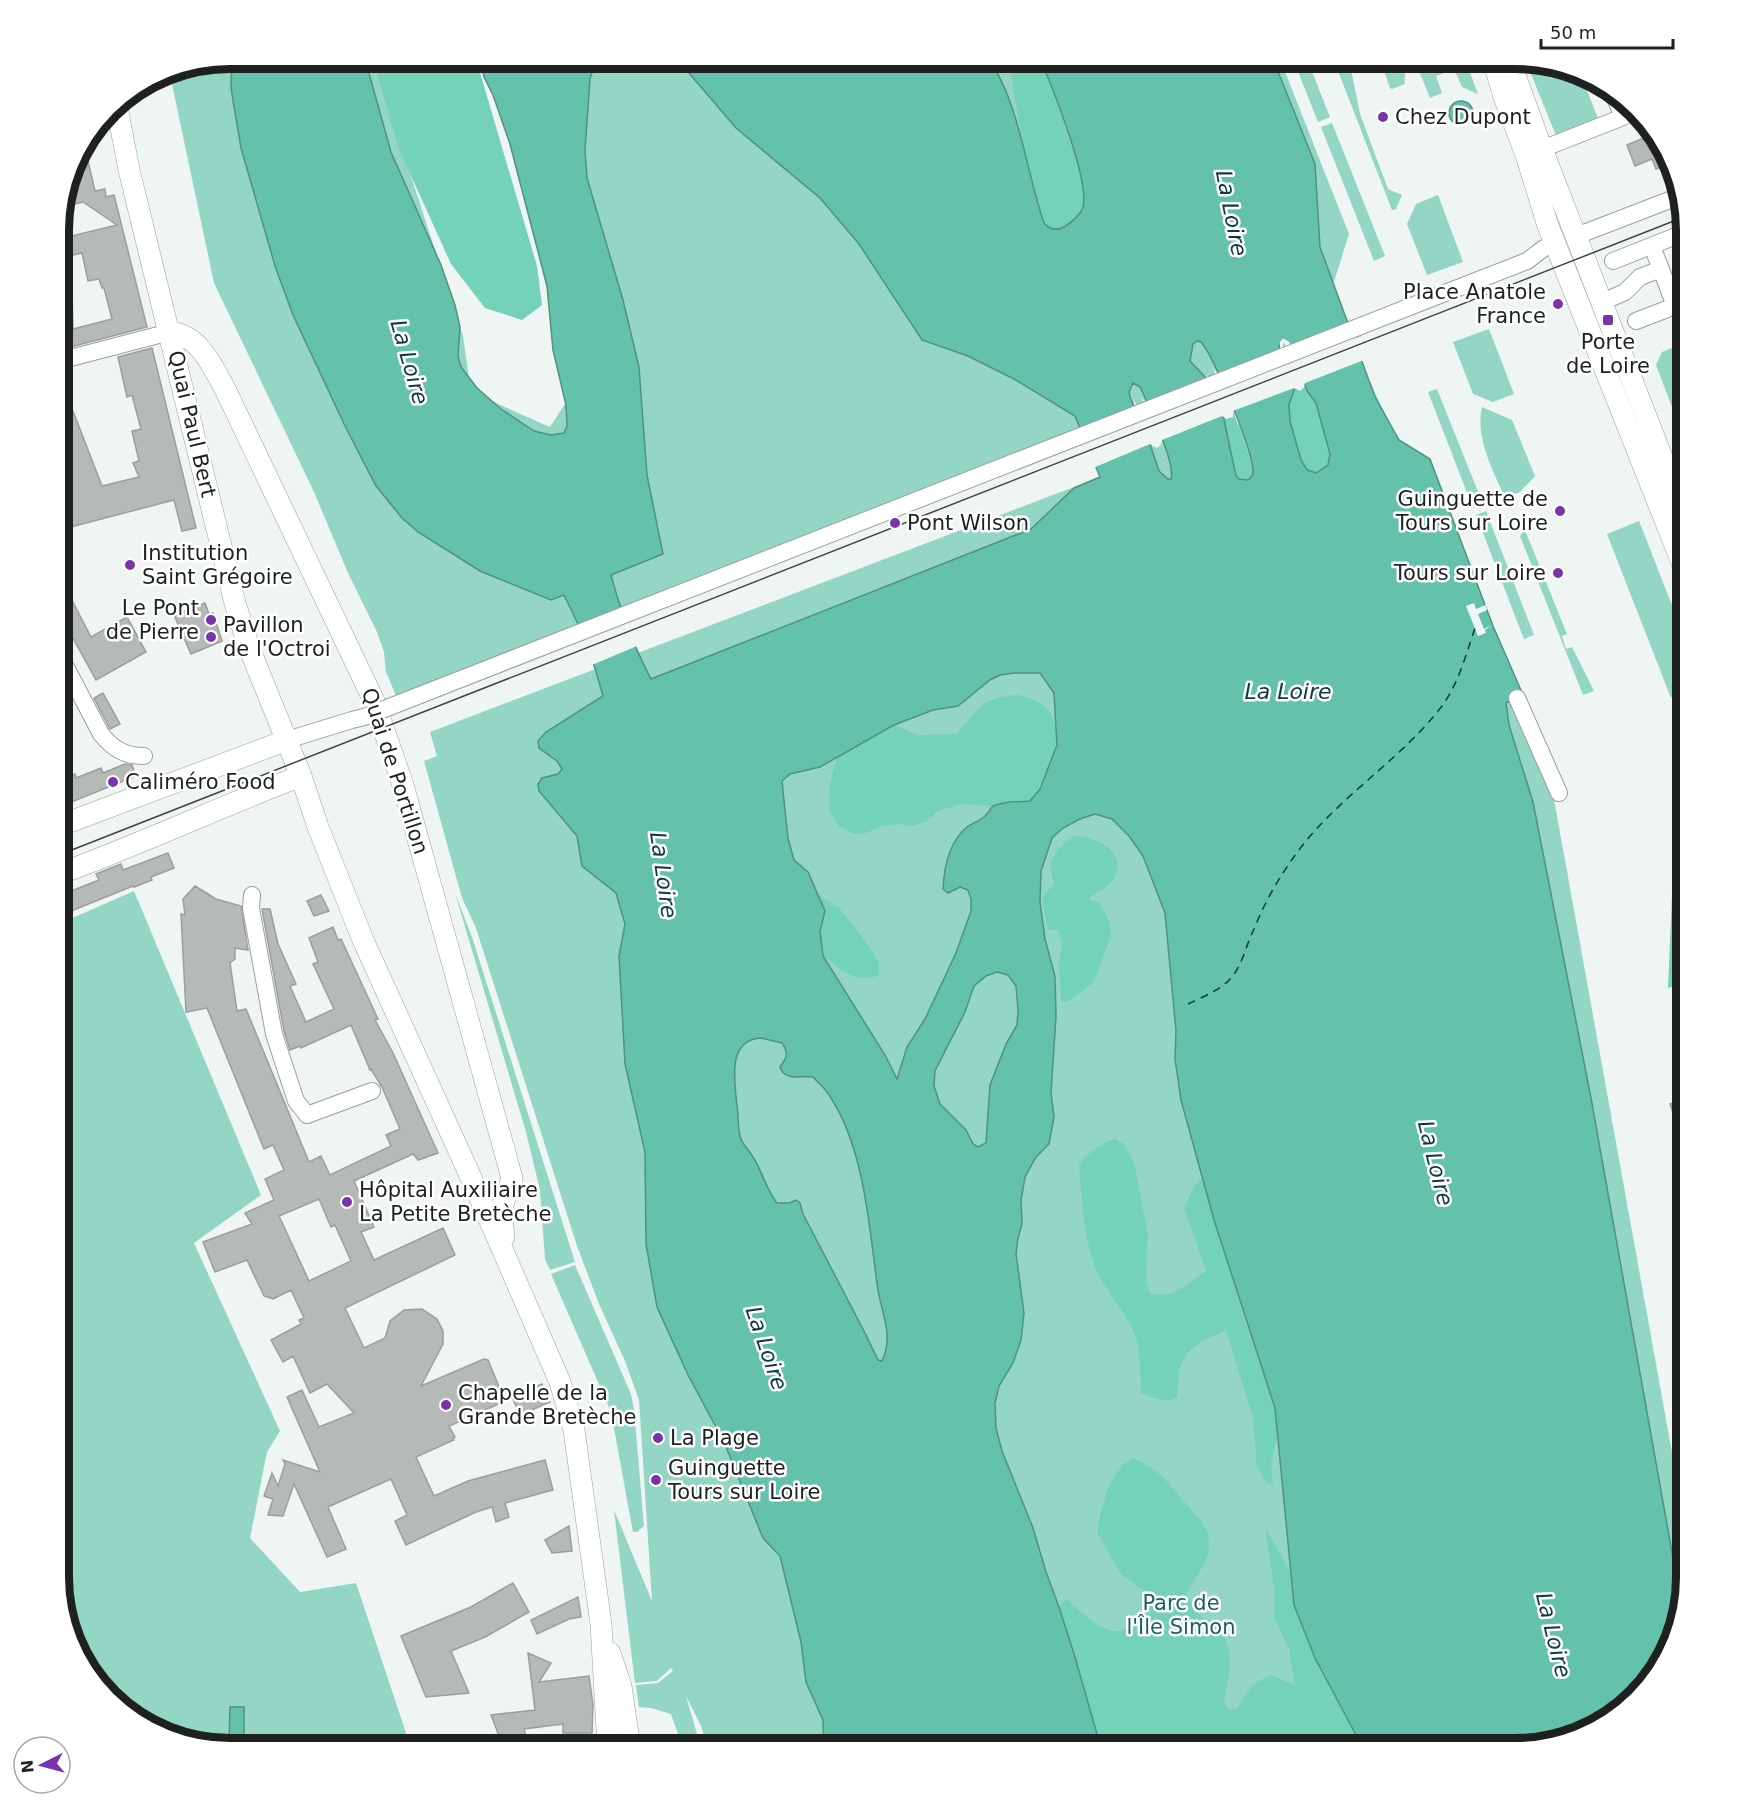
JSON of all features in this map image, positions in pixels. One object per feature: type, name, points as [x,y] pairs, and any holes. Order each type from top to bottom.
[{"type":"main road","points":[[1496,69],[1548,226],[1676,548]]},
{"type":"main road","points":[[1513,69],[1676,493]]},
{"type":"main road","name":"Quai Paul Bert","points":[[118,114],[129,170],[235,603],[248,645],[301,776]]},
{"type":"main road","name":"Quai de Portillon","points":[[170,332],[182,333],[201,349],[226,391],[374,701],[403,784],[512,1178],[501,1210],[506,1256]]},
{"type":"main road","points":[[69,822],[287,740]]},
{"type":"main road","points":[[69,870],[145,842],[173,828],[301,776]]},
{"type":"main road","name":"Quai de Portillon","points":[[301,776],[318,827],[365,945],[506,1256],[560,1382],[572,1416],[601,1624],[607,1738]]},
{"type":"main road","name":"Quai de Portillon","points":[[486,1212],[503,1174],[503,1150]]},
{"type":"main road","name":"Quai de Portillon","points":[[601,1624],[621,1686],[628,1738]]},
{"type":"street","points":[[1542,149],[1623,117],[1619,107]]},
{"type":"street","points":[[1584,233],[1673,199]]},
{"type":"street","points":[[1613,261],[1676,236]]},
{"type":"street","points":[[1652,246],[1676,299]]},
{"type":"street","points":[[287,740],[364,717],[1527,261],[1544,248]]},
{"type":"street","points":[[1609,299],[1625,292],[1640,277],[1661,269]]},
{"type":"street","points":[[1636,321],[1676,310]]},
{"type":"street","points":[[69,358],[170,332]]},
{"type":"street","points":[[69,673],[101,734],[108,742],[130,756],[144,756]]},
{"type":"street","points":[[1517,698],[1559,793]]},
{"type":"street","points":[[252,895],[250,908],[274,1034],[296,1101],[307,1114],[372,1091]]},
{"type":"green space","points":[[219,69],[376,69],[463,336],[471,392],[550,427],[574,390],[507,69],[1284,69],[1349,234],[1333,285],[1326,267],[1321,290],[1362,336],[414,700],[397,698],[386,672],[384,652],[377,632],[348,573],[314,492],[214,283],[171,80],[198,72]]},
{"type":"green space","points":[[376,69],[479,69],[537,266],[542,305],[522,320],[485,308],[451,264],[399,149]]},
{"type":"green space","points":[[1009,69],[1044,69],[1073,150],[1082,184],[1083,204],[1079,215],[1060,228],[1049,229],[1036,201]]},
{"type":"green space","points":[[1297,69],[1311,69],[1330,117],[1318,122]]},
{"type":"green space","points":[[1351,69],[1360,114],[1388,189],[1402,195],[1396,209],[1392,210],[1338,71]]},
{"type":"green space","points":[[1383,69],[1404,69],[1405,84],[1390,88]]},
{"type":"green space","points":[[1454,69],[1436,76],[1442,93],[1430,98],[1419,71]]},
{"type":"green space","points":[[1454,69],[1469,69],[1478,94],[1462,87]]},
{"type":"green space","points":[[1529,69],[1557,74],[1585,85],[1599,121],[1557,138]]},
{"type":"green space","points":[[1332,123],[1385,256],[1374,261],[1321,127]]},
{"type":"green space","points":[[1438,195],[1463,262],[1427,275],[1407,224],[1416,204]]},
{"type":"green space","points":[[1489,329],[1514,394],[1493,402],[1473,394],[1453,342]]},
{"type":"green space","points":[[1676,346],[1676,418],[1656,365],[1662,352]]},
{"type":"green space","name":"La Loire","points":[[1367,376],[1544,744],[1676,1475],[1675,1598],[1664,1639],[1643,1675],[1605,1711],[1577,1726],[1536,1737],[705,1738],[686,1696],[698,1738],[679,1738],[671,1714],[639,1707],[636,1685],[658,1683],[673,1671],[671,1668],[657,1681],[635,1683],[614,1510],[652,1601],[639,1400],[577,1246],[476,928],[462,898],[424,761],[437,756],[430,732],[1153,457],[1150,444],[1157,448],[1162,440],[1168,451]]},
{"type":"green space","points":[[1305,386],[1316,403],[1330,454],[1328,465],[1315,473],[1307,470],[1301,460],[1290,421],[1289,404],[1295,388],[1300,391]]},
{"type":"green space","points":[[1437,389],[1483,504],[1473,508],[1428,392]]},
{"type":"green space","points":[[1482,407],[1512,420],[1535,476],[1520,492],[1505,498],[1483,442],[1480,419]]},
{"type":"green space","points":[[1233,411],[1252,465],[1251,477],[1244,481],[1239,479],[1233,470],[1223,415],[1226,419],[1233,417]]},
{"type":"green space","points":[[1486,511],[1534,635],[1524,639],[1476,515]]},
{"type":"green space","points":[[1639,521],[1676,615],[1676,692],[1671,698],[1607,534]]},
{"type":"green space","points":[[1523,525],[1567,634],[1562,636],[1566,649],[1572,647],[1594,691],[1583,695],[1520,536],[1522,533],[1520,526]]},
{"type":"green space","points":[[1017,695],[1036,701],[1049,711],[1055,724],[1054,755],[1040,787],[1030,801],[993,806],[961,804],[938,811],[926,822],[911,826],[898,824],[882,826],[866,833],[853,834],[839,826],[829,810],[829,788],[837,756],[894,725],[918,735],[956,734],[987,702]]},
{"type":"green space","points":[[1676,800],[1676,986],[1668,988]]},
{"type":"green space","points":[[1075,836],[1091,839],[1106,846],[1116,857],[1117,865],[1114,879],[1088,899],[1100,903],[1110,923],[1111,936],[1094,982],[1067,1002],[1061,1001],[1059,966],[1062,942],[1058,930],[1048,930],[1042,900],[1053,885],[1051,868],[1056,852]]},
{"type":"green space","points":[[134,891],[261,1195],[194,1243],[280,1431],[267,1452],[250,1538],[300,1592],[356,1583],[408,1738],[230,1738],[188,1733],[149,1716],[124,1698],[96,1667],[81,1639],[72,1609],[69,1588],[69,920]]},
{"type":"green space","points":[[455,893],[472,937],[575,1262],[550,1270],[545,1259],[540,1190],[526,1132]]},
{"type":"green space","points":[[817,894],[839,908],[863,938],[879,962],[879,975],[870,978],[855,977],[823,956],[820,931],[823,920]]},
{"type":"green space","points":[[1115,1139],[1124,1144],[1134,1163],[1148,1235],[1146,1280],[1149,1292],[1165,1295],[1172,1293],[1206,1271],[1184,1208],[1194,1186],[1203,1177],[1241,1308],[1275,1408],[1278,1435],[1271,1463],[1273,1485],[1267,1483],[1257,1468],[1253,1418],[1226,1330],[1204,1340],[1188,1352],[1179,1371],[1177,1397],[1164,1400],[1141,1393],[1140,1361],[1134,1332],[1094,1265],[1087,1240],[1082,1202],[1079,1164],[1095,1149]]},
{"type":"green space","points":[[575,1265],[631,1394],[644,1526],[637,1532],[633,1532],[611,1412],[551,1274]]},
{"type":"green space","name":"Parc de l'Île Simon","points":[[1133,1458],[1151,1467],[1163,1477],[1208,1532],[1209,1550],[1206,1561],[1186,1594],[1200,1615],[1214,1624],[1226,1641],[1230,1661],[1224,1703],[1229,1710],[1238,1708],[1243,1697],[1251,1688],[1271,1675],[1295,1685],[1289,1649],[1274,1617],[1275,1593],[1265,1527],[1290,1572],[1294,1605],[1315,1657],[1358,1738],[1098,1738],[1059,1607],[1066,1599],[1099,1626],[1118,1631],[1136,1621],[1146,1605],[1145,1592],[1121,1574],[1097,1532],[1108,1490],[1117,1472]]},
{"type":"water","name":"La Loire","points":[[232,69],[368,69],[391,152],[441,265],[455,305],[460,327],[458,356],[461,367],[477,388],[501,409],[534,431],[551,435],[564,433],[567,426],[566,405],[553,350],[547,286],[510,144],[482,69],[593,69],[590,79],[585,150],[587,178],[623,300],[639,367],[647,475],[663,554],[611,575],[628,628],[651,679],[1031,529],[1074,488],[1100,477],[1075,416],[1014,379],[968,356],[922,340],[859,244],[820,198],[736,128],[686,69],[995,69],[1015,117],[1044,223],[1056,229],[1073,221],[1082,210],[1084,194],[1069,133],[1044,69],[1277,69],[1315,164],[1320,247],[1375,397],[1399,440],[1430,459],[1493,626],[1523,695],[1506,703],[1509,725],[1533,802],[1591,1098],[1676,1575],[1673,1609],[1664,1639],[1643,1675],[1621,1698],[1605,1711],[1577,1726],[1536,1737],[1358,1738],[1315,1658],[1294,1605],[1275,1408],[1214,1220],[1181,1100],[1175,1059],[1176,1031],[1165,913],[1143,856],[1129,836],[1112,819],[1095,814],[1063,828],[1052,838],[1041,871],[1040,902],[1045,939],[1055,976],[1056,1016],[1051,1093],[1054,1117],[1049,1144],[1036,1157],[1025,1177],[1021,1200],[1022,1224],[1016,1254],[1024,1313],[1021,1340],[1013,1363],[999,1386],[995,1403],[996,1428],[1002,1451],[1033,1528],[1074,1654],[1098,1738],[824,1738],[823,1720],[806,1682],[801,1642],[780,1556],[763,1538],[724,1442],[688,1375],[657,1307],[646,1244],[645,1152],[625,1064],[619,956],[625,924],[616,893],[582,866],[577,836],[539,791],[538,784],[542,778],[558,774],[562,769],[557,761],[539,748],[538,741],[546,732],[603,696],[591,657],[564,595],[551,600],[480,571],[418,532],[402,518],[376,486],[293,315],[275,266],[241,148],[231,88]],"holes":[[[1283,338],[1291,347],[1307,391],[1316,403],[1330,454],[1328,465],[1316,473],[1307,470],[1301,460],[1290,421],[1289,404],[1295,388],[1279,347]],[[1197,341],[1201,342],[1207,351],[1240,426],[1252,462],[1253,472],[1248,480],[1239,479],[1236,476],[1223,415],[1207,379],[1190,361],[1193,344]],[[1133,383],[1140,387],[1162,437],[1170,462],[1171,479],[1159,471],[1129,392]],[[1040,673],[1054,693],[1057,745],[1040,789],[1030,801],[1008,802],[993,806],[984,817],[967,827],[952,847],[946,864],[943,889],[948,893],[960,887],[968,890],[971,911],[956,953],[925,1019],[907,1047],[897,1079],[885,1055],[823,956],[820,931],[825,911],[808,872],[794,860],[788,838],[782,781],[790,774],[820,767],[894,725],[933,710],[958,706],[990,680],[1000,675]],[[997,972],[1008,975],[1016,986],[1018,1010],[1017,1025],[1006,1044],[990,1085],[986,1143],[978,1147],[973,1144],[966,1130],[940,1104],[934,1086],[935,1071],[965,1012],[974,986],[986,976]],[[761,1038],[782,1043],[786,1050],[786,1058],[780,1067],[782,1072],[794,1077],[813,1077],[829,1095],[842,1119],[851,1142],[864,1191],[878,1290],[887,1334],[882,1361],[878,1360],[803,1214],[800,1203],[796,1200],[789,1203],[777,1203],[755,1160],[742,1141],[734,1075],[737,1054],[742,1046]]]},
{"type":"water","points":[[1461,101],[1470,104],[1473,113],[1470,122],[1461,125],[1452,122],[1449,113],[1452,104]]},
{"type":"water","points":[[230,1707],[244,1707],[244,1738],[229,1738]]},
{"type":"pier","points":[[1351,324],[1364,360],[1305,383],[1303,389],[1288,348],[1283,342],[1283,351],[1297,390],[1294,388],[1233,411],[1232,417],[1213,368],[1219,375],[1280,352],[1280,342],[1283,338],[1291,346]]},
{"type":"pier","points":[[1206,375],[1210,378],[1227,419],[1222,416],[1162,440],[1161,445],[1142,398],[1147,403],[1207,380]]},
{"type":"pier","points":[[1134,400],[1154,447],[1150,444],[1093,468],[1078,430],[1134,408]]},
{"type":"pier","points":[[1474,603],[1476,609],[1486,605],[1487,610],[1478,614],[1484,629],[1493,625],[1485,630],[1486,633],[1478,636],[1466,606]]},
{"type":"pier","points":[[623,608],[637,646],[592,665],[577,626]]},
{"type":"building","points":[[1646,137],[1663,166],[1656,169],[1652,159],[1635,166],[1627,145]]},
{"type":"building","points":[[87,157],[95,191],[105,189],[106,197],[114,195],[147,327],[69,347],[69,291],[72,291],[73,329],[112,319],[104,288],[99,279],[88,281],[82,253],[69,256],[69,237],[117,225],[83,202],[71,205],[74,188]]},
{"type":"building","points":[[152,348],[196,528],[182,531],[174,500],[69,527],[71,468],[69,463],[69,401],[102,486],[139,477],[133,463],[139,461],[132,431],[141,429],[132,395],[127,397],[118,357]]},
{"type":"building","points":[[69,594],[91,637],[127,617],[146,652],[96,680],[69,631]]},
{"type":"building","points":[[205,603],[209,614],[213,613],[222,641],[191,654],[174,615]]},
{"type":"building","points":[[103,693],[120,724],[110,729],[94,698]]},
{"type":"building","points":[[125,764],[132,765],[136,776],[69,803],[69,777],[75,774],[76,778],[101,768],[103,773]]},
{"type":"building","points":[[168,853],[174,868],[151,877],[152,880],[69,912],[69,892],[99,880],[96,874],[121,864],[123,870]]},
{"type":"building","points":[[195,886],[216,899],[241,906],[248,950],[235,948],[235,959],[230,963],[237,1011],[246,1009],[309,1162],[321,1156],[330,1175],[391,1146],[386,1135],[400,1129],[382,1087],[370,1070],[351,1025],[301,1048],[300,1046],[290,1050],[284,1031],[262,909],[270,909],[278,944],[296,984],[290,986],[306,1022],[334,1009],[313,964],[318,962],[309,938],[333,927],[338,940],[341,939],[378,1019],[375,1020],[393,1053],[438,1153],[418,1160],[413,1154],[354,1181],[374,1227],[361,1232],[374,1260],[443,1228],[455,1255],[345,1308],[364,1348],[385,1338],[390,1321],[404,1310],[422,1309],[437,1319],[443,1331],[443,1344],[421,1386],[484,1359],[488,1360],[505,1401],[449,1426],[455,1437],[454,1440],[416,1457],[434,1496],[468,1481],[545,1460],[553,1490],[505,1503],[509,1517],[496,1522],[492,1507],[476,1512],[406,1545],[395,1521],[407,1515],[391,1479],[328,1507],[346,1549],[327,1557],[294,1484],[283,1516],[268,1515],[273,1499],[264,1496],[272,1473],[278,1486],[285,1464],[283,1460],[320,1472],[287,1397],[302,1390],[319,1427],[354,1413],[327,1384],[310,1393],[293,1356],[283,1362],[271,1340],[301,1324],[299,1320],[304,1318],[291,1290],[273,1299],[264,1296],[247,1260],[215,1272],[203,1242],[252,1224],[245,1213],[274,1200],[265,1179],[284,1170],[273,1145],[264,1149],[207,1008],[186,1012],[181,914],[185,915],[183,899]],"holes":[[[319,1199],[331,1227],[335,1225],[351,1261],[309,1281],[279,1216]]]},
{"type":"building","points":[[321,895],[329,911],[314,916],[307,901]]},
{"type":"building","points":[[1676,1102],[1676,1122],[1670,1104]]},
{"type":"building","points":[[542,1384],[550,1402],[520,1415],[512,1397]]},
{"type":"building","points":[[569,1526],[572,1551],[552,1553],[545,1540]]},
{"type":"building","points":[[513,1583],[529,1612],[485,1637],[451,1651],[469,1693],[426,1697],[401,1636],[471,1607]]},
{"type":"building","points":[[578,1597],[581,1617],[569,1619],[537,1634],[531,1620]]},
{"type":"building","points":[[528,1653],[551,1663],[539,1682],[589,1676],[593,1705],[592,1733],[563,1733],[563,1724],[524,1729],[526,1738],[500,1738],[491,1715],[535,1710]]},
{"type":"ferry route","points":[[1188,1004],[1211,993],[1231,978],[1275,886],[1302,846],[1334,811],[1422,729],[1445,702],[1456,682],[1475,628]]},
{"type":"tram line","points":[[69,851],[1676,220]]},
{"type":"place","name":"Chez Dupont","points":[[1383,117]]},
{"type":"place","name":"Place Anatole France","points":[[1558,304]]},
{"type":"place","name":"Porte de Loire","points":[[1608,320]]},
{"type":"place","name":"Guinguette de Tours sur Loire","points":[[1560,511]]},
{"type":"place","name":"Pont Wilson","points":[[895,523]]},
{"type":"place","name":"Institution Saint Grégoire","points":[[130,565]]},
{"type":"place","name":"Tours sur Loire","points":[[1558,573]]},
{"type":"place","name":"Le Pont de Pierre","points":[[211,620]]},
{"type":"place","name":"Pavillon de l'Octroi","points":[[211,637]]},
{"type":"place","name":"Caliméro Food","points":[[113,782]]},
{"type":"place","name":"Hôpital Auxiliaire La Petite Bretèche","points":[[347,1202]]},
{"type":"place","name":"Chapelle de la Grande Bretèche","points":[[446,1405]]},
{"type":"place","name":"La Plage","points":[[658,1438]]},
{"type":"place","name":"Guinguette Tours sur Loire","points":[[656,1480]]}]
